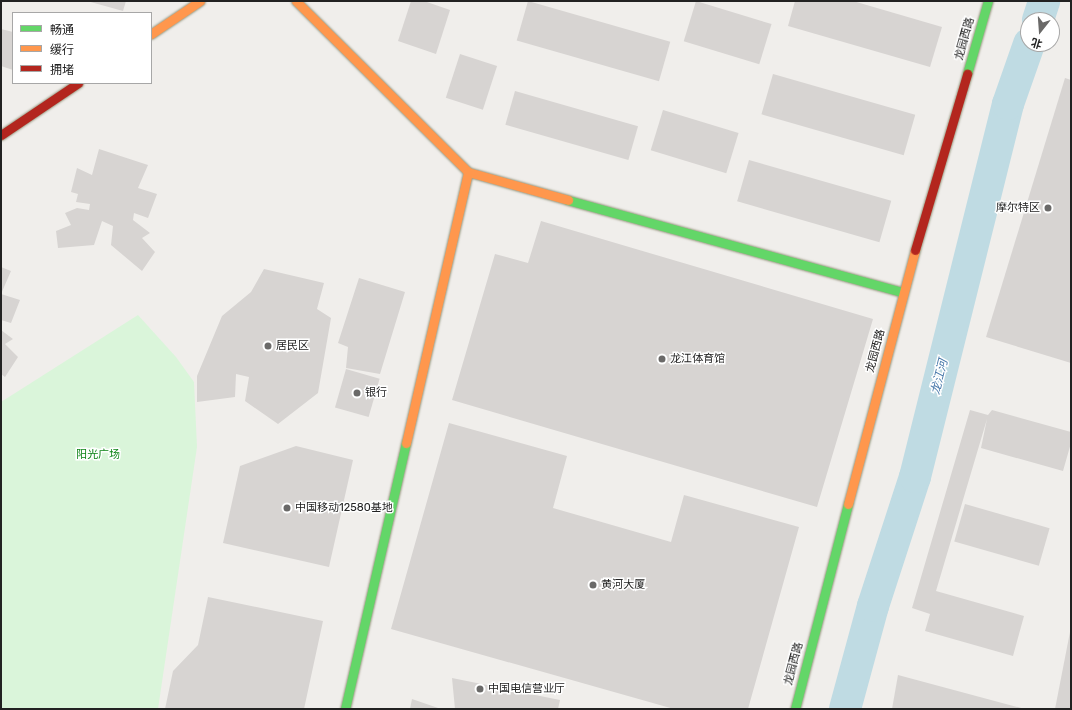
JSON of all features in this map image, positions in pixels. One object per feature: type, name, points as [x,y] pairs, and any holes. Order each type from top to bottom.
[{"type":"street","points":[[152,33],[200,1]]},
{"type":"street","points":[[296,1],[468,172],[903,292]]},
{"type":"street","name":"龙园西路","points":[[795,709],[903,292],[988,1]]},
{"type":"street","points":[[1,135],[77,84]]},
{"type":"street","points":[[345,709],[468,172]]},
{"type":"green space","name":"阳光广场","points":[[138,315],[176,357],[194,382],[197,447],[158,709],[1,709],[1,402]]},
{"type":"building","points":[[87,1],[126,1],[123,11]]},
{"type":"building","points":[[411,1],[424,1],[450,10],[436,54],[398,41]]},
{"type":"building","points":[[528,1],[670,42],[659,81],[517,40]]},
{"type":"building","points":[[696,1],[772,24],[759,64],[684,41]]},
{"type":"building","points":[[795,1],[853,1],[942,27],[930,67],[788,26]]},
{"type":"building","points":[[1,29],[12,32],[12,70],[1,66]]},
{"type":"building","points":[[460,54],[497,66],[483,110],[446,98]]},
{"type":"building","points":[[773,74],[915,115],[904,155],[761,114]]},
{"type":"building","name":"摩尔特区","points":[[1065,78],[1071,80],[1071,363],[986,337]]},
{"type":"building","points":[[515,91],[638,126],[628,160],[505,125]]},
{"type":"building","points":[[663,110],[739,133],[726,173],[651,150]]},
{"type":"building","points":[[99,149],[148,165],[138,188],[157,194],[148,218],[134,213],[133,220],[150,233],[142,238],[155,252],[142,271],[111,245],[113,226],[102,221],[94,245],[58,248],[56,231],[71,225],[65,213],[77,208],[89,210],[90,204],[76,202],[78,194],[71,192],[77,168],[92,175]]},
{"type":"building","points":[[749,160],[891,201],[879,242],[737,201]]},
{"type":"building","name":"龙江体育馆","points":[[541,221],[873,319],[817,507],[452,400],[495,254],[528,263]]},
{"type":"building","points":[[1,267],[11,271],[1,294]]},
{"type":"building","name":"居民区","points":[[264,269],[324,283],[317,309],[331,318],[318,393],[278,424],[245,401],[249,377],[236,374],[235,397],[197,402],[197,376],[222,316],[251,292]]},
{"type":"building","points":[[359,278],[405,292],[380,374],[346,368],[348,347],[338,343]]},
{"type":"building","points":[[1,294],[20,300],[11,323],[1,320]]},
{"type":"building","points":[[1,330],[13,339],[5,344],[18,357],[5,377],[1,374]]},
{"type":"building","name":"银行","points":[[346,369],[380,379],[369,417],[335,407]]},
{"type":"building","points":[[970,410],[988,415],[992,410],[1071,432],[1071,443],[1063,471],[981,448],[987,419],[936,591],[1024,616],[1013,656],[925,631],[930,614],[912,608]]},
{"type":"building","name":"黄河大厦","points":[[449,423],[567,456],[553,508],[671,542],[684,495],[799,527],[748,709],[674,709],[391,629]]},
{"type":"building","name":"中国移动12580基地","points":[[296,446],[353,460],[329,567],[223,543],[240,466]]},
{"type":"building","points":[[965,504],[1050,528],[1039,566],[954,541]]},
{"type":"building","points":[[208,597],[323,621],[304,709],[165,709],[173,671],[198,645]]},
{"type":"building","points":[[1070,632],[1071,709],[1055,709]]},
{"type":"building","points":[[898,675],[1025,709],[892,709]]},
{"type":"building","name":"中国电信营业厅","points":[[452,678],[560,700],[558,709],[455,709]]},
{"type":"building","points":[[412,699],[441,709],[410,709]]},
{"type":"waterway","name":"龙江河","points":[[1041,12],[1044,1]]},
{"type":"waterway","name":"龙江河","points":[[845,709],[873,606],[915,477],[1008,104],[1026,52]]},
{"type":"traffic: fast","points":[[967,74],[988,1]]},
{"type":"traffic: fast","points":[[568,200],[903,292]]},
{"type":"traffic: fast","points":[[345,709],[406,443]]},
{"type":"traffic: fast","points":[[795,709],[848,504]]},
{"type":"traffic: slow","points":[[152,33],[200,1]]},
{"type":"traffic: slow","points":[[296,1],[468,172],[568,200]]},
{"type":"traffic: slow","points":[[406,443],[468,172]]},
{"type":"traffic: slow","points":[[848,504],[915,250]]},
{"type":"traffic: jam","points":[[915,250],[967,74]]},
{"type":"traffic: jam","points":[[1,135],[77,84]]},
{"type":"place","name":"摩尔特区","points":[[1048,208]]},
{"type":"place","name":"居民区","points":[[268,346]]},
{"type":"place","name":"龙江体育馆","points":[[662,359]]},
{"type":"place","name":"银行","points":[[357,393]]},
{"type":"place","name":"中国移动12580基地","points":[[287,508]]},
{"type":"place","name":"黄河大厦","points":[[593,585]]},
{"type":"place","name":"中国电信营业厅","points":[[480,689]]}]
